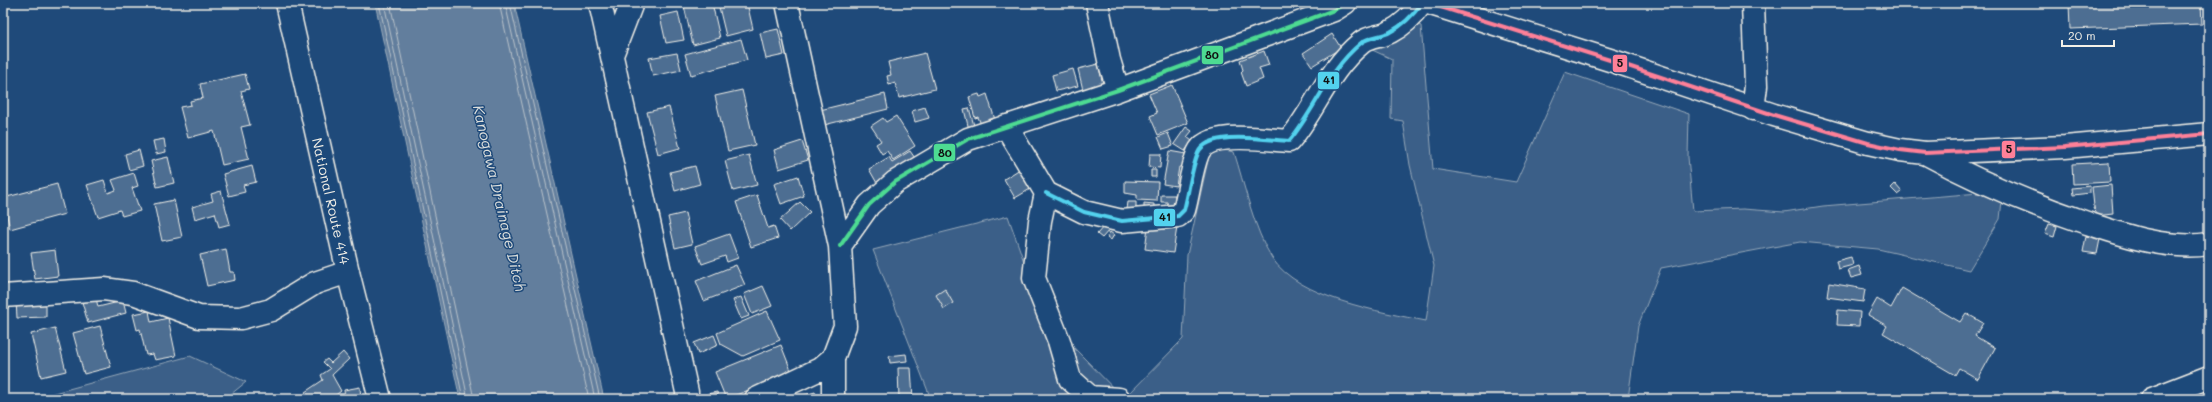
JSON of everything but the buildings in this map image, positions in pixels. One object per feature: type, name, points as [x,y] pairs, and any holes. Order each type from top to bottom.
[{"type":"main road","name":"National Route 414","points":[[287,3],[348,272],[380,399]]},
{"type":"main road","points":[[600,3],[687,392],[687,399]]},
{"type":"main road","points":[[612,55],[632,3]]},
{"type":"main road","points":[[787,3],[840,246],[845,326],[833,358],[834,399]]},
{"type":"main road","points":[[1097,3],[1109,60],[1118,90]]},
{"type":"main road","points":[[840,246],[869,205],[895,182],[968,138],[1118,90],[1334,10],[1345,3]]},
{"type":"main road","points":[[1006,126],[1046,193],[1084,212],[1122,221],[1178,216],[1184,210],[1199,152],[1209,141],[1232,138],[1289,141],[1303,125],[1317,96],[1336,68],[1363,41],[1390,32],[1414,13],[1422,3]]},
{"type":"main road","points":[[1428,3],[1614,61],[1753,109],[1868,143],[1925,153],[2065,147],[2209,134]]},
{"type":"main road","points":[[1753,3],[1756,86],[1753,109]]},
{"type":"main road","points":[[1925,153],[1975,180],[2030,203],[2105,229],[2156,244],[2209,244]]},
{"type":"main road","points":[[1046,193],[1040,221],[1034,278],[1059,341],[1070,378],[1090,397],[1119,399]]},
{"type":"main road","points":[[3,296],[104,289],[133,293],[199,317],[241,318],[271,310],[315,283],[348,272]]},
{"type":"main road","points":[[756,399],[814,372],[833,358]]},
{"type":"main road","points":[[2152,399],[2209,377]]},
{"type":"shaded area","points":[[1415,23],[1421,26],[1433,169],[1516,182],[1565,72],[1689,114],[1688,157],[1693,211],[1743,209],[1784,212],[1823,206],[2003,191],[2000,219],[1969,270],[1878,249],[1800,242],[1661,268],[1638,326],[1628,399],[1124,399],[1183,339],[1187,255],[1211,147],[1234,152],[1260,234],[1272,258],[1284,272],[1320,293],[1342,301],[1364,308],[1426,321],[1434,266],[1410,165],[1403,121],[1391,119],[1392,59],[1370,49]]},
{"type":"shaded area","points":[[1008,216],[1043,316],[1124,399],[931,399],[873,250]]},
{"type":"shaded area","points":[[190,356],[246,382],[225,399],[32,399]]},
{"type":"water","name":"Kanogawa Drainage Ditch","points":[[375,3],[514,3],[604,399],[460,399]]},
{"type":"transit line","name":"80","points":[[840,246],[869,205],[895,182],[968,139],[1118,90],[1334,10],[1345,3]]},
{"type":"transit line","name":"41","points":[[1046,193],[1084,212],[1122,221],[1178,216],[1184,210],[1198,153],[1204,146],[1213,141],[1225,138],[1253,138],[1289,141],[1307,116],[1330,78],[1349,54],[1364,41],[1387,34],[1399,26],[1412,15],[1422,3]]},
{"type":"transit line","name":"5","points":[[1428,3],[1613,61],[1774,115],[1868,143],[1900,150],[1925,153],[2065,147],[2209,134]]}]
